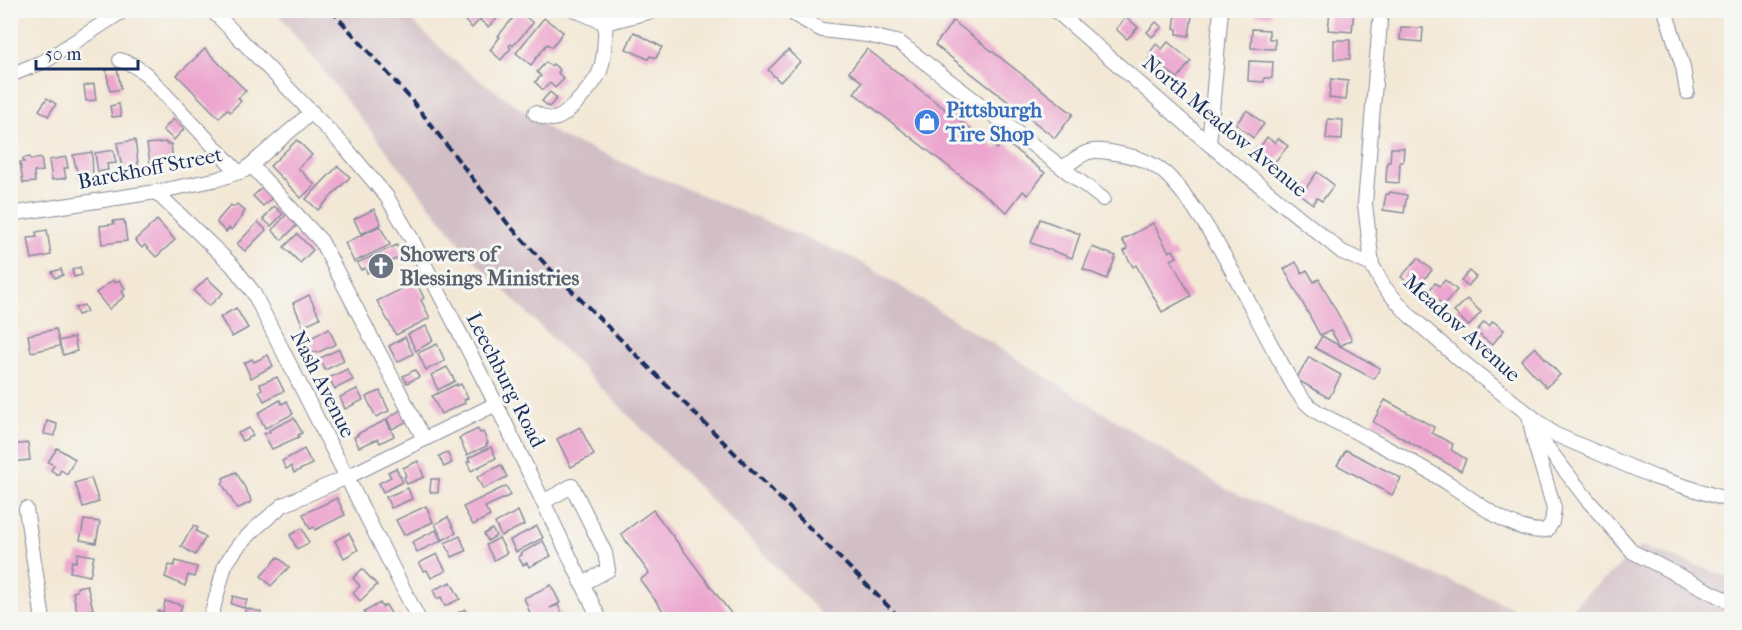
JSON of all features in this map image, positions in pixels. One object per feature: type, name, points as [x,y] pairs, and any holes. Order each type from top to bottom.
[{"type":"street","points":[[10,75],[45,61],[124,10]]},
{"type":"street","name":"Leechburg Road","points":[[212,10],[345,147],[387,196],[409,234],[496,404],[600,620]]},
{"type":"street","points":[[575,10],[606,17],[657,10]]},
{"type":"street","points":[[794,10],[795,15],[822,30],[867,35],[900,43],[1103,199]]},
{"type":"street","name":"North Meadow Avenue","points":[[1055,10],[1209,144],[1342,252],[1372,265]]},
{"type":"street","points":[[1209,144],[1221,10]]},
{"type":"street","name":"Meadow Avenue","points":[[1381,10],[1365,204],[1372,265],[1384,288],[1409,315],[1460,360],[1554,434],[1654,477],[1731,501]]},
{"type":"street","points":[[1665,10],[1683,67],[1687,92]]},
{"type":"street","points":[[535,113],[551,119],[559,118],[571,108],[600,72],[604,56],[606,17]]},
{"type":"street","points":[[120,60],[130,63],[146,74],[238,172]]},
{"type":"street","name":"Barckhoff Street","points":[[10,213],[156,192],[238,172],[251,165],[312,112]]},
{"type":"street","points":[[1063,168],[1083,152],[1098,150],[1128,155],[1148,162],[1168,177],[1197,214],[1234,274],[1296,389],[1311,408],[1418,464],[1502,519],[1537,532],[1547,530],[1552,522],[1554,508],[1534,441],[1529,415]]},
{"type":"street","points":[[251,165],[321,241],[424,440]]},
{"type":"street","name":"Nash Avenue","points":[[156,192],[232,266],[253,292],[419,620]]},
{"type":"street","points":[[210,620],[225,565],[238,546],[257,526],[283,505],[347,477],[496,404]]},
{"type":"street","points":[[1529,415],[1543,442],[1586,498],[1633,552],[1731,603]]},
{"type":"street","points":[[543,502],[573,486],[605,553],[608,570],[582,584]]},
{"type":"street","points":[[26,509],[43,620]]},
{"type":"shaded area","points":[[276,11],[401,11],[459,65],[559,136],[856,259],[1228,490],[1541,619],[824,619],[591,377],[471,257]]},
{"type":"shaded area","points":[[1642,546],[1731,578],[1731,619],[1557,620]]},
{"type":"building","points":[[474,10],[482,17],[472,28],[465,21]]},
{"type":"building","points":[[489,10],[506,10],[488,27],[480,20]]},
{"type":"building","points":[[1255,10],[1272,10],[1271,16],[1255,15]]},
{"type":"building","points":[[1330,10],[1354,10],[1352,32],[1328,30]]},
{"type":"building","points":[[519,11],[533,23],[513,46],[511,44],[509,46],[511,48],[501,60],[490,50],[500,37],[498,36]]},
{"type":"building","points":[[1176,13],[1192,15],[1189,36],[1177,34],[1177,29],[1174,28]]},
{"type":"building","points":[[1126,17],[1138,27],[1127,39],[1116,29]]},
{"type":"building","points":[[544,18],[563,32],[552,47],[547,44],[531,65],[516,53]]},
{"type":"building","points":[[953,21],[1073,114],[1055,138],[935,45]]},
{"type":"building","points":[[1156,22],[1162,27],[1152,37],[1147,32]]},
{"type":"building","points":[[1401,27],[1423,28],[1422,42],[1400,40]]},
{"type":"building","points":[[1252,29],[1269,30],[1269,39],[1275,39],[1275,49],[1251,48]]},
{"type":"building","points":[[634,32],[662,47],[656,58],[650,56],[648,59],[626,49]]},
{"type":"building","points":[[1334,40],[1350,40],[1350,59],[1334,59]]},
{"type":"building","points":[[1168,42],[1191,61],[1178,78],[1163,68],[1161,70],[1148,60],[1156,44],[1162,49]]},
{"type":"building","points":[[205,49],[246,91],[238,98],[241,101],[230,112],[227,109],[219,118],[177,75]]},
{"type":"building","name":"Pittsburgh Tire Shop","points":[[867,49],[997,149],[1004,141],[1045,173],[1028,195],[1023,191],[1007,212],[854,93],[862,82],[849,72]]},
{"type":"building","points":[[788,50],[800,62],[780,82],[768,70]]},
{"type":"building","points":[[1249,61],[1273,62],[1272,78],[1264,78],[1264,82],[1248,81]]},
{"type":"building","points":[[546,62],[560,70],[558,73],[564,79],[555,88],[550,83],[543,90],[535,82],[541,76],[537,72]]},
{"type":"building","points":[[117,68],[121,89],[110,91],[106,70]]},
{"type":"building","points":[[1331,79],[1348,81],[1346,100],[1329,98]]},
{"type":"building","points":[[94,84],[96,100],[86,101],[84,86]]},
{"type":"building","points":[[550,92],[557,98],[549,107],[542,101]]},
{"type":"building","points":[[47,98],[56,104],[48,116],[39,110]]},
{"type":"building","points":[[119,104],[121,116],[112,117],[110,106]]},
{"type":"building","points":[[1247,110],[1264,124],[1253,138],[1236,124]]},
{"type":"building","points":[[173,119],[184,129],[174,140],[163,130]]},
{"type":"building","points":[[1328,119],[1343,120],[1342,140],[1326,139]]},
{"type":"building","points":[[1267,137],[1275,143],[1278,138],[1288,146],[1273,164],[1257,151]]},
{"type":"building","points":[[135,140],[139,170],[123,173],[117,143]]},
{"type":"building","points":[[297,140],[312,155],[298,168],[315,185],[301,198],[270,166]]},
{"type":"building","points":[[166,142],[166,144],[171,144],[173,160],[150,163],[147,144]]},
{"type":"building","points":[[1391,148],[1404,148],[1403,162],[1400,162],[1399,183],[1386,182],[1387,162],[1390,162]]},
{"type":"building","points":[[113,150],[116,163],[107,164],[108,170],[98,172],[95,153]]},
{"type":"building","points":[[92,152],[93,178],[79,180],[73,155]]},
{"type":"building","points":[[30,157],[31,160],[41,158],[43,171],[34,172],[35,182],[23,183],[20,162],[24,162],[23,158]]},
{"type":"building","points":[[66,157],[68,168],[64,168],[66,178],[52,180],[49,160]]},
{"type":"building","points":[[338,166],[350,177],[318,210],[306,199]]},
{"type":"building","points":[[1317,172],[1334,185],[1322,201],[1317,198],[1313,204],[1301,195]]},
{"type":"building","points":[[264,186],[274,196],[263,206],[253,196]]},
{"type":"building","points":[[1390,192],[1407,195],[1404,213],[1383,210],[1386,194]]},
{"type":"building","points":[[237,204],[245,211],[231,230],[229,228],[226,232],[217,223],[218,220],[231,205],[234,207]]},
{"type":"building","points":[[274,206],[283,214],[271,226],[263,219]]},
{"type":"building","points":[[374,209],[381,224],[361,234],[354,219]]},
{"type":"building","points":[[287,214],[297,225],[282,240],[272,230]]},
{"type":"building","points":[[1040,219],[1080,234],[1072,258],[1031,243]]},
{"type":"building","points":[[124,220],[127,241],[102,244],[100,226]]},
{"type":"building","points":[[157,220],[175,240],[156,257],[145,245],[142,248],[135,240]]},
{"type":"building","points":[[258,222],[266,230],[245,251],[237,244]]},
{"type":"building","points":[[1153,223],[1169,252],[1173,250],[1177,257],[1171,260],[1191,296],[1162,312],[1136,265],[1133,267],[1124,251],[1128,249],[1122,240]]},
{"type":"building","points":[[380,226],[390,245],[354,262],[345,243]]},
{"type":"building","points":[[47,230],[51,255],[32,259],[28,238],[37,237],[36,232]]},
{"type":"building","points":[[10,234],[15,256],[10,257]]},
{"type":"building","points":[[297,234],[313,250],[300,263],[284,247]]},
{"type":"building","points":[[397,245],[402,256],[367,273],[365,268],[361,270],[357,263]]},
{"type":"building","points":[[1092,247],[1116,256],[1107,279],[1083,269]]},
{"type":"building","points":[[1418,258],[1432,270],[1416,289],[1401,277]]},
{"type":"building","points":[[1296,262],[1302,273],[1307,270],[1314,282],[1319,279],[1352,340],[1340,346],[1331,331],[1320,335],[1284,269]]},
{"type":"building","points":[[80,267],[82,275],[74,277],[72,270]]},
{"type":"building","points":[[61,269],[63,275],[55,278],[52,272]]},
{"type":"building","points":[[1469,271],[1476,277],[1468,286],[1461,281]]},
{"type":"building","points":[[207,278],[223,293],[209,306],[194,291]]},
{"type":"building","points":[[113,280],[115,283],[119,280],[125,288],[122,291],[125,296],[109,309],[96,293]]},
{"type":"building","points":[[1445,280],[1457,290],[1444,305],[1428,292],[1435,283],[1440,286]]},
{"type":"building","points":[[416,282],[424,298],[421,300],[430,318],[396,335],[377,301]]},
{"type":"building","points":[[309,295],[320,318],[303,326],[293,303]]},
{"type":"building","points":[[1467,299],[1481,312],[1469,326],[1454,312]]},
{"type":"building","points":[[84,305],[87,312],[78,315],[75,308]]},
{"type":"building","points":[[236,308],[248,328],[232,337],[220,317]]},
{"type":"building","points":[[1493,321],[1504,330],[1492,345],[1476,332],[1484,322],[1489,326]]},
{"type":"building","points":[[426,326],[433,341],[416,351],[408,334]]},
{"type":"building","points":[[56,329],[60,346],[31,352],[28,335]]},
{"type":"building","points":[[329,329],[336,344],[312,353],[307,341]]},
{"type":"building","points":[[1322,336],[1380,368],[1374,379],[1315,348]]},
{"type":"building","points":[[74,337],[77,351],[63,355],[59,341]]},
{"type":"building","points":[[405,337],[413,354],[397,362],[389,346]]},
{"type":"building","points":[[437,344],[445,361],[426,370],[418,353]]},
{"type":"building","points":[[1535,347],[1560,375],[1546,387],[1521,360]]},
{"type":"building","points":[[339,349],[344,361],[325,370],[320,358]]},
{"type":"building","points":[[268,355],[273,366],[251,378],[244,363],[252,359],[254,362]]},
{"type":"building","points":[[1309,357],[1341,375],[1329,398],[1296,379]]},
{"type":"building","points":[[447,367],[455,381],[438,390],[431,375]]},
{"type":"building","points":[[347,369],[353,380],[335,389],[329,378]]},
{"type":"building","points":[[415,370],[419,377],[407,383],[403,376]]},
{"type":"building","points":[[277,377],[284,391],[264,401],[259,391],[262,389],[260,384]]},
{"type":"building","points":[[457,384],[457,386],[461,384],[468,398],[464,400],[465,403],[441,414],[432,396]]},
{"type":"building","points":[[357,389],[363,400],[345,409],[340,397]]},
{"type":"building","points":[[380,391],[389,411],[376,417],[366,397]]},
{"type":"building","points":[[280,400],[282,404],[287,401],[293,414],[265,428],[258,413]]},
{"type":"building","points":[[1385,400],[1434,427],[1432,433],[1453,444],[1451,450],[1466,459],[1461,471],[1373,422]]},
{"type":"building","points":[[402,409],[408,421],[392,429],[387,419]]},
{"type":"building","points":[[294,418],[302,433],[298,435],[299,437],[272,449],[264,434]]},
{"type":"building","points":[[386,420],[394,436],[380,443],[378,439],[359,447],[354,437],[357,434]]},
{"type":"building","points":[[47,421],[57,424],[55,436],[44,434]]},
{"type":"building","points":[[580,427],[594,455],[571,467],[557,439]]},
{"type":"building","points":[[249,428],[253,436],[242,441],[238,433]]},
{"type":"building","points":[[478,429],[480,433],[483,432],[487,446],[467,455],[459,438]]},
{"type":"building","points":[[28,443],[30,460],[10,462],[10,445]]},
{"type":"building","points":[[491,447],[496,458],[471,471],[467,462],[470,461],[468,458]]},
{"type":"building","points":[[57,448],[75,459],[67,474],[61,470],[58,475],[51,470],[54,465],[48,462]]},
{"type":"building","points":[[304,449],[312,464],[294,473],[291,466],[286,469],[282,461]]},
{"type":"building","points":[[1346,450],[1401,478],[1392,495],[1337,465]]},
{"type":"building","points":[[447,452],[452,463],[444,467],[439,456]]},
{"type":"building","points":[[418,461],[424,477],[407,484],[403,468]]},
{"type":"building","points":[[501,465],[507,477],[483,489],[477,477]]},
{"type":"building","points":[[396,468],[403,482],[383,492],[379,483],[391,477],[388,472]]},
{"type":"building","points":[[236,472],[251,502],[237,509],[222,483],[223,478]]},
{"type":"building","points":[[91,478],[99,502],[83,507],[75,483]]},
{"type":"building","points":[[431,479],[439,479],[438,493],[430,492]]},
{"type":"building","points":[[506,486],[511,495],[485,507],[490,516],[473,525],[463,507]]},
{"type":"building","points":[[408,488],[412,499],[391,508],[386,497]]},
{"type":"building","points":[[337,498],[345,515],[315,530],[314,527],[310,529],[303,514]]},
{"type":"building","points":[[426,506],[433,522],[404,535],[396,520]]},
{"type":"building","points":[[653,510],[736,620],[670,620],[640,580],[649,573],[621,534]]},
{"type":"building","points":[[518,511],[524,525],[501,536],[495,523]]},
{"type":"building","points":[[448,517],[456,533],[443,540],[435,524]]},
{"type":"building","points":[[84,520],[100,522],[96,543],[80,540]]},
{"type":"building","points":[[194,525],[198,528],[196,531],[206,537],[195,555],[181,546]]},
{"type":"building","points":[[537,526],[543,538],[516,552],[510,540]]},
{"type":"building","points":[[302,528],[309,543],[297,549],[290,535]]},
{"type":"building","points":[[492,529],[496,536],[488,541],[484,534]]},
{"type":"building","points":[[436,530],[441,541],[417,552],[412,542]]},
{"type":"building","points":[[349,533],[358,550],[344,558],[335,541]]},
{"type":"building","points":[[460,536],[466,551],[452,557],[445,543]]},
{"type":"building","points":[[499,538],[507,553],[494,560],[486,545]]},
{"type":"building","points":[[543,541],[551,556],[529,567],[527,563],[523,565],[518,557],[522,555],[521,553]]},
{"type":"building","points":[[78,553],[94,556],[90,576],[70,572],[72,561],[76,562]]},
{"type":"building","points":[[437,554],[446,571],[431,578],[427,570],[424,571],[419,563]]},
{"type":"building","points":[[278,557],[289,567],[271,586],[261,576]]},
{"type":"building","points":[[176,561],[197,567],[194,577],[188,575],[185,586],[165,577],[169,565],[174,566]]},
{"type":"building","points":[[362,569],[377,585],[360,601],[353,593],[360,586],[353,578]]},
{"type":"building","points":[[451,582],[460,599],[445,606],[441,597],[437,599],[433,590]]},
{"type":"building","points":[[87,585],[93,609],[77,612],[73,592],[77,591],[77,587]]},
{"type":"building","points":[[551,585],[560,603],[550,608],[558,605],[565,620],[533,620],[524,598]]},
{"type":"building","points":[[233,596],[247,600],[244,608],[231,604]]},
{"type":"building","points":[[165,601],[182,605],[178,620],[156,620],[158,611],[163,613]]},
{"type":"building","points":[[380,603],[382,607],[386,605],[392,615],[388,617],[389,619],[400,615],[402,620],[368,620],[364,612]]},
{"type":"building","points":[[246,608],[261,612],[260,620],[243,620]]},
{"type":"building","points":[[465,609],[468,616],[472,614],[475,620],[444,620]]},
{"type":"railway","points":[[331,10],[410,98],[508,224],[549,268],[902,620]]},
{"type":"place","name":"Pittsburgh Tire Shop","points":[[927,122]]},
{"type":"place","name":"Showers of Blessings Ministries","points":[[381,266]]}]
